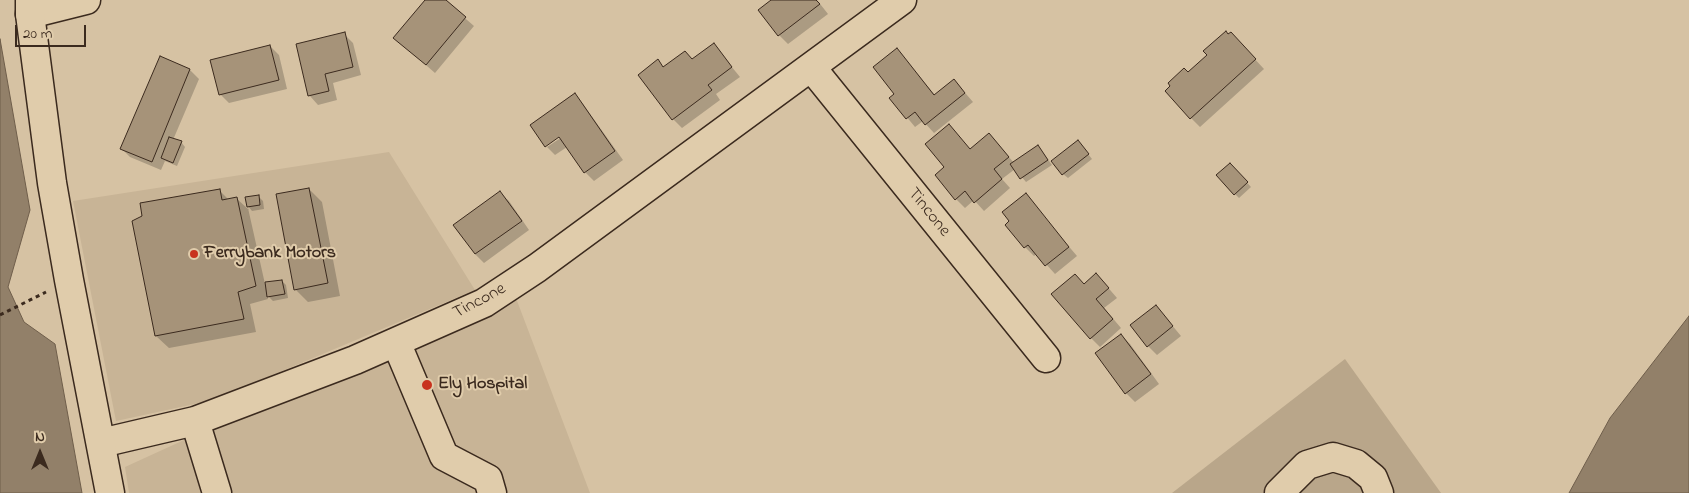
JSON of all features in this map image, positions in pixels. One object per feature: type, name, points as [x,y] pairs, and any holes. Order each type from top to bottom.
[{"type":"street","points":[[86,0],[30,7],[52,182],[110,493]]},
{"type":"street","name":"Tincone","points":[[101,443],[195,421],[355,360],[484,303],[518,281],[902,0]]},
{"type":"street","name":"Tincone","points":[[810,68],[1046,358]]},
{"type":"street","points":[[396,342],[444,456],[488,479],[492,493]]},
{"type":"street","points":[[195,421],[217,493]]},
{"type":"street","points":[[1279,493],[1307,465],[1333,457],[1356,464],[1373,478],[1379,493]]},
{"type":"path","points":[[0,315],[69,280]]},
{"type":"shaded area","points":[[0,39],[30,210],[8,287],[24,322],[55,344],[82,493],[0,493]]},
{"type":"shaded area","points":[[389,152],[475,290],[213,400],[116,421],[73,201]]},
{"type":"shaded area","name":"Ely Hospital","points":[[511,285],[590,493],[129,493],[125,467],[484,303]]},
{"type":"shaded area","points":[[1689,316],[1689,493],[1569,493],[1610,418]]},
{"type":"shaded area","points":[[1345,359],[1441,493],[1172,493]]},
{"type":"building","points":[[425,0],[446,0],[466,17],[426,65],[393,38]]},
{"type":"building","points":[[771,0],[816,0],[820,4],[778,36],[758,10]]},
{"type":"building","points":[[1226,31],[1228,34],[1231,32],[1256,59],[1190,119],[1165,91],[1170,86],[1168,83],[1184,68],[1188,72],[1207,55],[1203,51]]},
{"type":"building","points":[[345,32],[353,67],[325,74],[329,91],[308,96],[296,44]]},
{"type":"building","points":[[714,43],[732,67],[708,85],[712,90],[672,120],[638,75],[658,59],[663,67],[685,51],[692,59]]},
{"type":"building","points":[[270,45],[279,80],[219,95],[210,60]]},
{"type":"building","points":[[897,48],[934,95],[954,79],[965,93],[925,125],[915,112],[906,119],[889,98],[894,94],[873,67]]},
{"type":"building","points":[[160,56],[190,69],[152,162],[120,149]]},
{"type":"building","points":[[575,93],[615,151],[584,173],[559,137],[545,147],[530,125]]},
{"type":"building","points":[[949,124],[970,149],[989,133],[1009,157],[994,169],[1002,179],[974,203],[965,191],[955,200],[935,175],[944,167],[925,144]]},
{"type":"building","points":[[169,137],[182,141],[173,163],[161,158]]},
{"type":"building","points":[[1078,140],[1089,154],[1062,175],[1051,161]]},
{"type":"building","points":[[1038,145],[1048,160],[1020,179],[1010,164]]},
{"type":"building","points":[[1230,163],[1248,182],[1234,195],[1216,175]]},
{"type":"building","points":[[309,188],[328,283],[294,290],[276,194]]},
{"type":"building","name":"Ferrybank Motors","points":[[220,189],[222,200],[237,197],[256,286],[238,292],[244,319],[155,336],[132,221],[142,216],[140,203]]},
{"type":"building","points":[[500,191],[522,221],[475,254],[453,225]]},
{"type":"building","points":[[1026,193],[1069,247],[1045,266],[1028,245],[1024,248],[1005,225],[1009,221],[1002,212]]},
{"type":"building","points":[[259,195],[260,205],[247,207],[245,197]]},
{"type":"building","points":[[1096,273],[1109,288],[1096,299],[1113,319],[1090,339],[1051,294],[1075,274],[1084,284]]},
{"type":"building","points":[[282,280],[285,294],[267,297],[265,282]]},
{"type":"building","points":[[1156,305],[1173,326],[1147,347],[1130,325]]},
{"type":"building","points":[[1121,334],[1151,374],[1125,394],[1095,353]]},
{"type":"place","name":"Ferrybank Motors","points":[[194,254]]},
{"type":"place","name":"Ely Hospital","points":[[427,385]]}]
